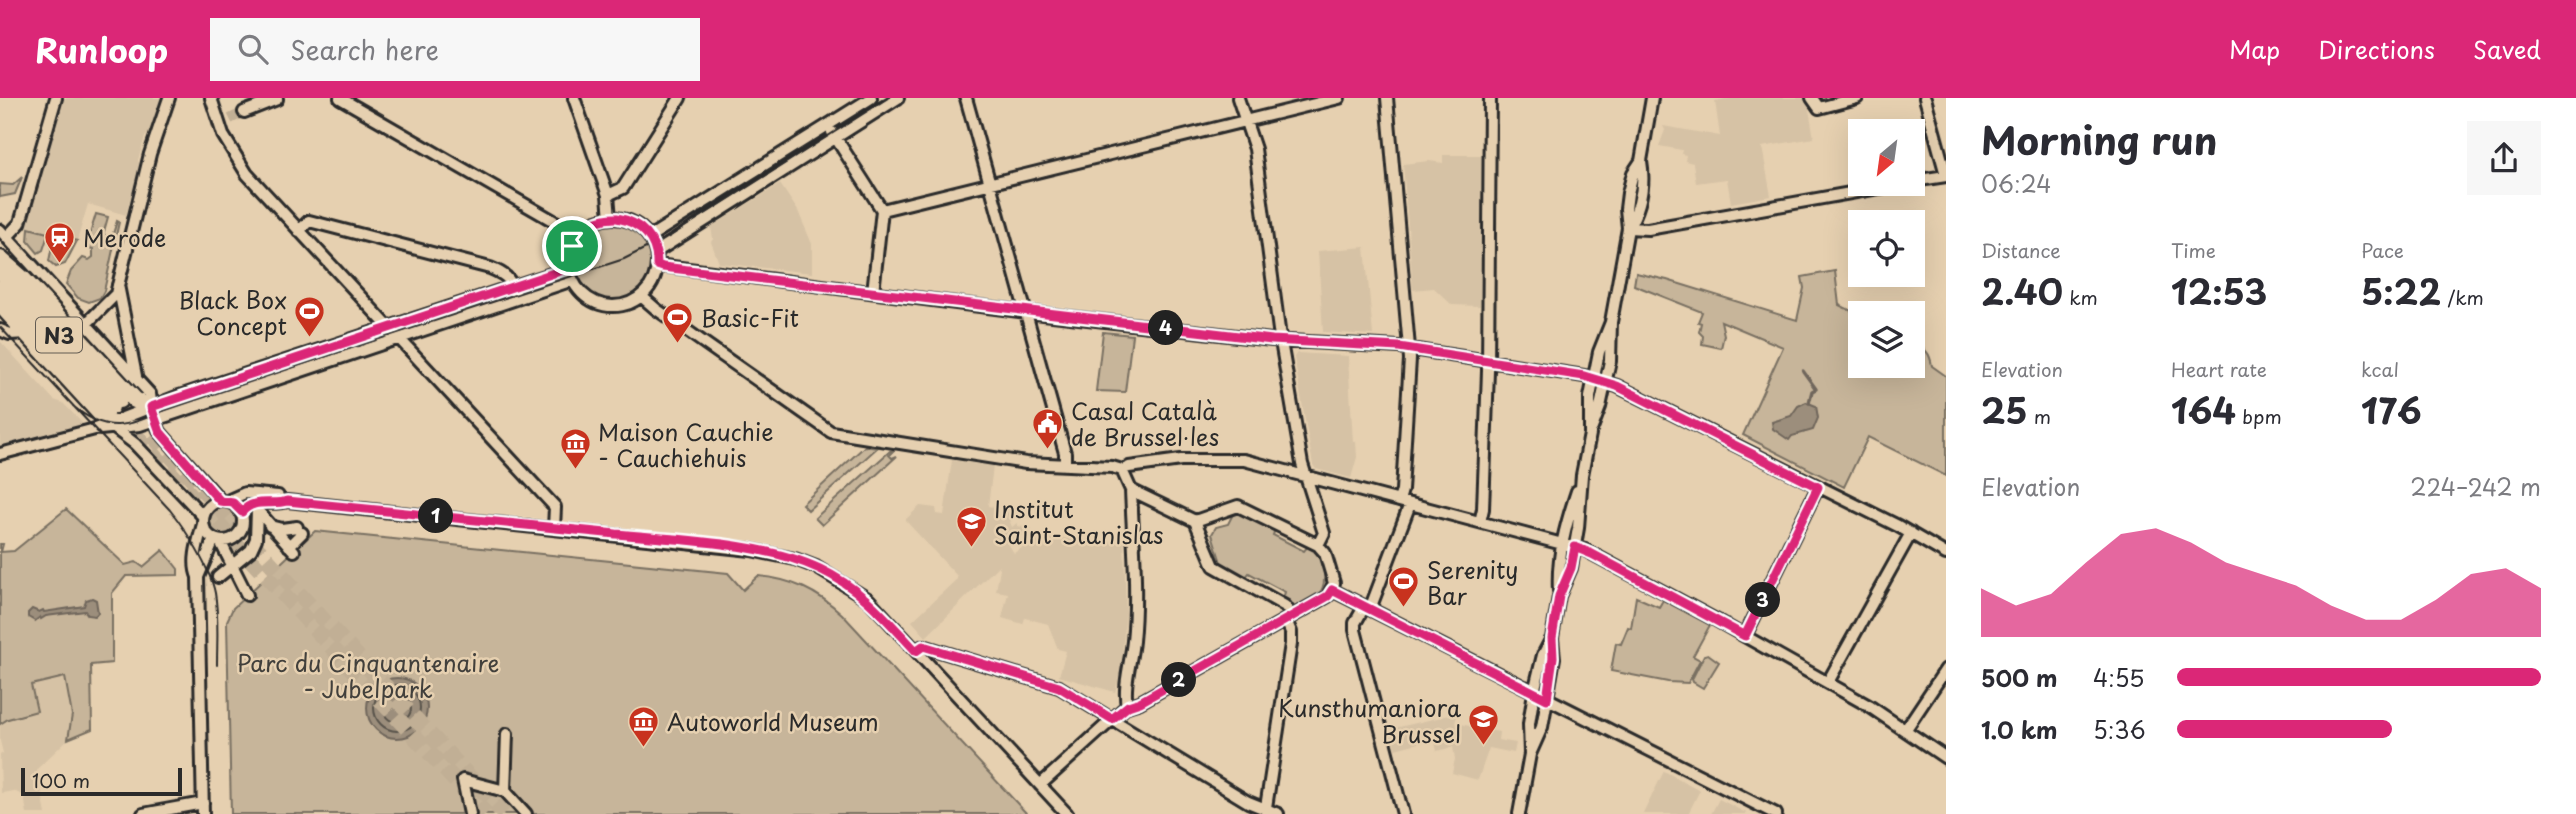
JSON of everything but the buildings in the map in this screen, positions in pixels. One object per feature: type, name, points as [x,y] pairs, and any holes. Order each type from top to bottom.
[{"type":"highway","points":[[0,259],[23,279],[135,400],[152,407]]},
{"type":"highway","name":"N3","points":[[0,270],[108,419]]},
{"type":"highway","name":"N3","points":[[0,288],[108,419]]},
{"type":"highway","points":[[0,304],[108,419]]},
{"type":"street","points":[[56,98],[20,223],[3,234],[137,378]]},
{"type":"street","points":[[86,324],[116,294],[147,167],[169,98]]},
{"type":"street","points":[[211,98],[218,125],[247,174],[555,507],[554,528]]},
{"type":"street","points":[[340,98],[578,235]]},
{"type":"street","points":[[574,98],[608,195],[610,218]]},
{"type":"street","points":[[608,195],[623,188],[680,98]]},
{"type":"street","points":[[649,237],[871,98]]},
{"type":"street","points":[[656,251],[898,98]]},
{"type":"street","points":[[966,98],[1065,453],[1065,465]]},
{"type":"street","points":[[1238,98],[1255,149],[1281,341],[1302,464],[1324,533],[1318,545]]},
{"type":"street","points":[[882,209],[1339,98]]},
{"type":"street","points":[[1387,98],[1409,348],[1402,490],[1404,502],[1367,608],[1355,623],[1355,630],[1403,814]]},
{"type":"street","points":[[1480,522],[1483,509],[1488,360],[1490,98]]},
{"type":"street","points":[[1530,754],[1542,727],[1547,699],[1562,544],[1610,361],[1611,322],[1628,228],[1628,193],[1633,173],[1641,161],[1652,98]]},
{"type":"street","points":[[1812,98],[1819,108],[1857,98]]},
{"type":"street","points":[[1925,98],[1946,176],[1925,179]]},
{"type":"street","points":[[244,112],[277,99]]},
{"type":"street","points":[[218,125],[230,118]]},
{"type":"street","points":[[828,125],[882,209],[873,292]]},
{"type":"street","points":[[1628,228],[1648,229],[1848,193]]},
{"type":"street","points":[[610,218],[630,221],[649,237],[656,251],[657,265],[652,282],[641,296],[621,305],[601,304],[583,294],[573,280],[569,268],[570,251],[578,235],[592,223],[610,218]]},
{"type":"street","points":[[299,231],[309,221],[490,268],[504,273],[510,280],[517,299]]},
{"type":"street","points":[[657,265],[1281,341],[1409,348],[1593,379],[1617,386],[1911,533],[1946,554]]},
{"type":"street","points":[[152,407],[569,268]]},
{"type":"street","points":[[0,454],[108,419],[399,338],[573,280]]},
{"type":"street","points":[[118,285],[137,378],[152,407],[160,432],[224,501],[238,507],[243,515],[257,523]]},
{"type":"street","points":[[641,296],[831,432],[1026,463],[1112,467],[1122,470],[1181,460],[1244,460],[1575,547],[1828,682],[1906,729],[1946,758]]},
{"type":"street","points":[[1590,434],[1593,379],[1599,352],[1611,322]]},
{"type":"street","points":[[0,330],[10,334],[26,333]]},
{"type":"street","points":[[108,419],[135,444],[203,520],[208,535],[217,540],[226,541],[237,536],[244,525],[246,507],[256,503],[287,501],[751,550],[806,563],[857,590],[868,599],[1067,814]]},
{"type":"street","points":[[1122,470],[1131,489],[1135,585],[1133,641],[1126,690],[1128,706]]},
{"type":"street","points":[[1559,596],[1571,568],[1575,547],[1582,475]]},
{"type":"street","points":[[1745,636],[1818,487]]},
{"type":"street","points":[[1131,489],[1195,521],[1213,566],[1283,604],[1289,618],[1291,644],[1265,812]]},
{"type":"street","points":[[143,814],[203,809],[198,576],[195,570],[197,544],[209,506],[245,493],[280,496],[287,501]]},
{"type":"street","points":[[1040,785],[1128,706],[1140,702],[1328,596],[1332,590],[1334,583],[1329,562],[1318,545],[1238,506],[1195,521]]},
{"type":"street","points":[[270,507],[272,527]]},
{"type":"street","points":[[218,577],[251,550],[256,538],[257,510],[272,527],[292,549],[299,530],[272,527]]},
{"type":"street","points":[[1828,682],[1911,533]]},
{"type":"street","points":[[217,540],[247,595]]},
{"type":"street","points":[[198,576],[217,540]]},
{"type":"street","points":[[1332,590],[1776,814]]},
{"type":"street","points":[[1519,814],[1530,754],[1534,692],[1543,655],[1552,638]]},
{"type":"street","points":[[916,651],[923,646],[1059,687],[1265,812],[1278,814]]},
{"type":"street","points":[[1906,729],[1946,669]]},
{"type":"street","points":[[505,791],[508,734]]},
{"type":"street","points":[[470,814],[463,780],[505,791],[526,814]]},
{"type":"shaded area","points":[[62,98],[161,98],[138,160],[140,166],[126,215],[88,204],[77,241],[25,226]]},
{"type":"shaded area","points":[[1731,98],[1807,98],[1814,138],[1762,147],[1771,196],[1731,203],[1727,179],[1696,183],[1693,163],[1685,161],[1686,155],[1681,154],[1682,150],[1659,146],[1665,130],[1663,126],[1720,136],[1715,101]]},
{"type":"shaded area","points":[[1443,155],[1483,155],[1480,306],[1452,305],[1434,288],[1413,290],[1403,164],[1429,161],[1443,163]]},
{"type":"shaded area","points":[[780,184],[798,211],[812,244],[812,273],[719,263],[711,242],[711,227]]},
{"type":"shaded area","points":[[1365,247],[1373,335],[1323,332],[1318,251]]},
{"type":"shaded area","points":[[0,341],[54,400],[63,403],[84,428],[0,446]]},
{"type":"shaded area","points":[[1297,353],[1348,356],[1353,442],[1356,442],[1357,457],[1351,478],[1316,469],[1313,465],[1294,357]]},
{"type":"shaded area","points":[[952,460],[993,466],[988,506],[1018,511],[1010,522],[1012,527],[1017,523],[1018,526],[1032,529],[1009,545],[1014,553],[1042,535],[1092,542],[1124,541],[1126,612],[1121,670],[1115,692],[1059,676],[1066,651],[1058,649],[1048,624],[1025,618],[1023,624],[1002,618],[1008,593],[996,591],[1000,568],[998,566],[926,637],[912,621],[957,579],[905,520],[920,506],[936,508],[937,514],[944,515]]},
{"type":"shaded area","points":[[65,677],[72,715],[68,739],[37,769],[46,814],[27,814],[24,796],[14,791],[1,793],[0,755],[3,753],[0,724],[37,711],[30,685]]},
{"type":"shaded area","name":"Kunsthumaniora Brussel","points":[[1457,715],[1455,723],[1499,732],[1498,740],[1516,743],[1514,753],[1489,748],[1478,780],[1452,773],[1455,759],[1453,747],[1437,751],[1434,739],[1395,749],[1391,729]]},
{"type":"shaded area","points":[[1664,771],[1700,790],[1688,814],[1643,814]]},
{"type":"shaded area","points":[[1719,799],[1742,811],[1749,814],[1711,814]]},
{"type":"green space","points":[[22,177],[15,194],[0,197],[0,184],[13,185]]},
{"type":"green space","points":[[96,214],[108,217],[103,235],[112,237],[117,221],[119,222],[104,291],[100,298],[89,302],[78,298],[66,284],[71,271],[83,258],[89,260],[93,257],[93,249],[86,247]]},
{"type":"green space","points":[[613,223],[628,226],[645,240],[652,262],[649,277],[635,294],[613,301],[598,298],[581,284],[574,262],[577,247],[591,230]]},
{"type":"green space","points":[[29,228],[77,241],[65,264],[56,267],[49,261],[54,236],[48,235],[43,250],[38,253],[28,241]]},
{"type":"green space","points":[[1835,271],[1839,305],[1848,309],[1848,378],[1925,378],[1925,351],[1932,366],[1946,376],[1946,476],[1868,437],[1844,487],[1743,435],[1783,347],[1721,321],[1724,335],[1721,348],[1702,344],[1703,336],[1699,332],[1701,323],[1698,322],[1702,312],[1634,285],[1636,273],[1797,320],[1804,288],[1802,277]]},
{"type":"green space","points":[[1103,332],[1132,335],[1125,392],[1096,391]]},
{"type":"green space","points":[[865,446],[877,448],[808,510],[802,504]]},
{"type":"green space","points":[[893,451],[889,455],[892,458],[897,456],[822,525],[815,518]]},
{"type":"green space","points":[[223,508],[232,512],[236,521],[232,530],[223,534],[214,530],[210,521],[214,512]]},
{"type":"green space","points":[[66,509],[125,565],[136,562],[143,567],[163,550],[178,569],[178,575],[126,576],[112,593],[112,663],[91,665],[92,729],[68,739],[72,715],[65,677],[31,685],[37,711],[0,724],[0,544],[3,544],[1,552],[14,551]]},
{"type":"green space","points":[[1235,510],[1275,529],[1273,535],[1304,551],[1308,546],[1320,551],[1324,571],[1323,588],[1313,600],[1293,609],[1283,599],[1285,592],[1249,573],[1245,578],[1223,569],[1212,534],[1216,527],[1228,524]]},
{"type":"green space","name":"Parc du Cinquantenaire - Jubelpark","points":[[315,531],[728,573],[743,590],[758,576],[793,583],[823,599],[842,614],[1027,814],[231,814],[227,621],[233,608]]},
{"type":"green space","points":[[1636,597],[1659,607],[1663,600],[1710,625],[1693,656],[1700,660],[1688,683],[1611,671],[1616,643],[1621,644],[1628,627],[1631,628]]},
{"type":"green space","points":[[1708,654],[1719,662],[1703,688],[1692,679],[1704,655]]},
{"type":"water","points":[[1806,402],[1816,406],[1818,418],[1813,430],[1792,436],[1789,440],[1773,429],[1772,422],[1791,416],[1798,406]]},
{"type":"water","points":[[86,600],[96,600],[98,613],[95,616],[88,615],[85,611],[41,619],[40,617],[35,621],[28,617],[32,609],[44,612],[84,606]]},
{"type":"water","points":[[397,678],[414,683],[422,691],[427,708],[422,725],[414,733],[397,738],[380,733],[372,725],[367,708],[372,691],[380,683]]},
{"type":"waterway","points":[[1803,371],[1816,389],[1812,391],[1809,403]]},
{"type":"tunnel","points":[[230,119],[244,112]]},
{"type":"tunnel","points":[[119,400],[504,814]]},
{"type":"tunnel","points":[[119,417],[486,814]]},
{"type":"tram line","points":[[73,406],[101,423],[114,425],[138,421],[180,404],[624,259],[672,235],[888,98]]},
{"type":"tram line","points":[[0,327],[170,510],[190,538],[203,561],[215,593],[217,665]]},
{"type":"place","name":"Merode","points":[[60,264]]},
{"type":"place","name":"Black Box Concept","points":[[310,339]]},
{"type":"place","name":"Basic-Fit","points":[[678,344]]},
{"type":"place","name":"Casal Català de Brussel·les","points":[[1048,450]]},
{"type":"place","name":"Maison Cauchie - Cauchiehuis","points":[[575,471]]},
{"type":"place","name":"Institut Saint-Stanislas","points":[[971,548]]},
{"type":"place","name":"Serenity Bar","points":[[1404,609]]},
{"type":"place","name":"Kunsthumaniora Brussel","points":[[1484,747]]},
{"type":"place","name":"Autoworld Museum","points":[[644,748]]},
{"type":"route","points":[[617,218],[630,221],[646,233],[653,243],[657,265],[663,267],[1272,340],[1399,347],[1584,376],[1617,386],[1818,487],[1745,636],[1575,547],[1571,568],[1559,596],[1547,699],[1332,590],[1328,596],[1140,702],[1128,706],[1112,719],[1059,687],[923,646],[916,651],[857,590],[816,567],[776,554],[708,543],[287,501],[256,503],[242,512],[233,503],[220,501],[160,432],[154,419],[151,407],[179,396],[569,268],[572,246],[580,232],[592,223],[617,218]]}]
